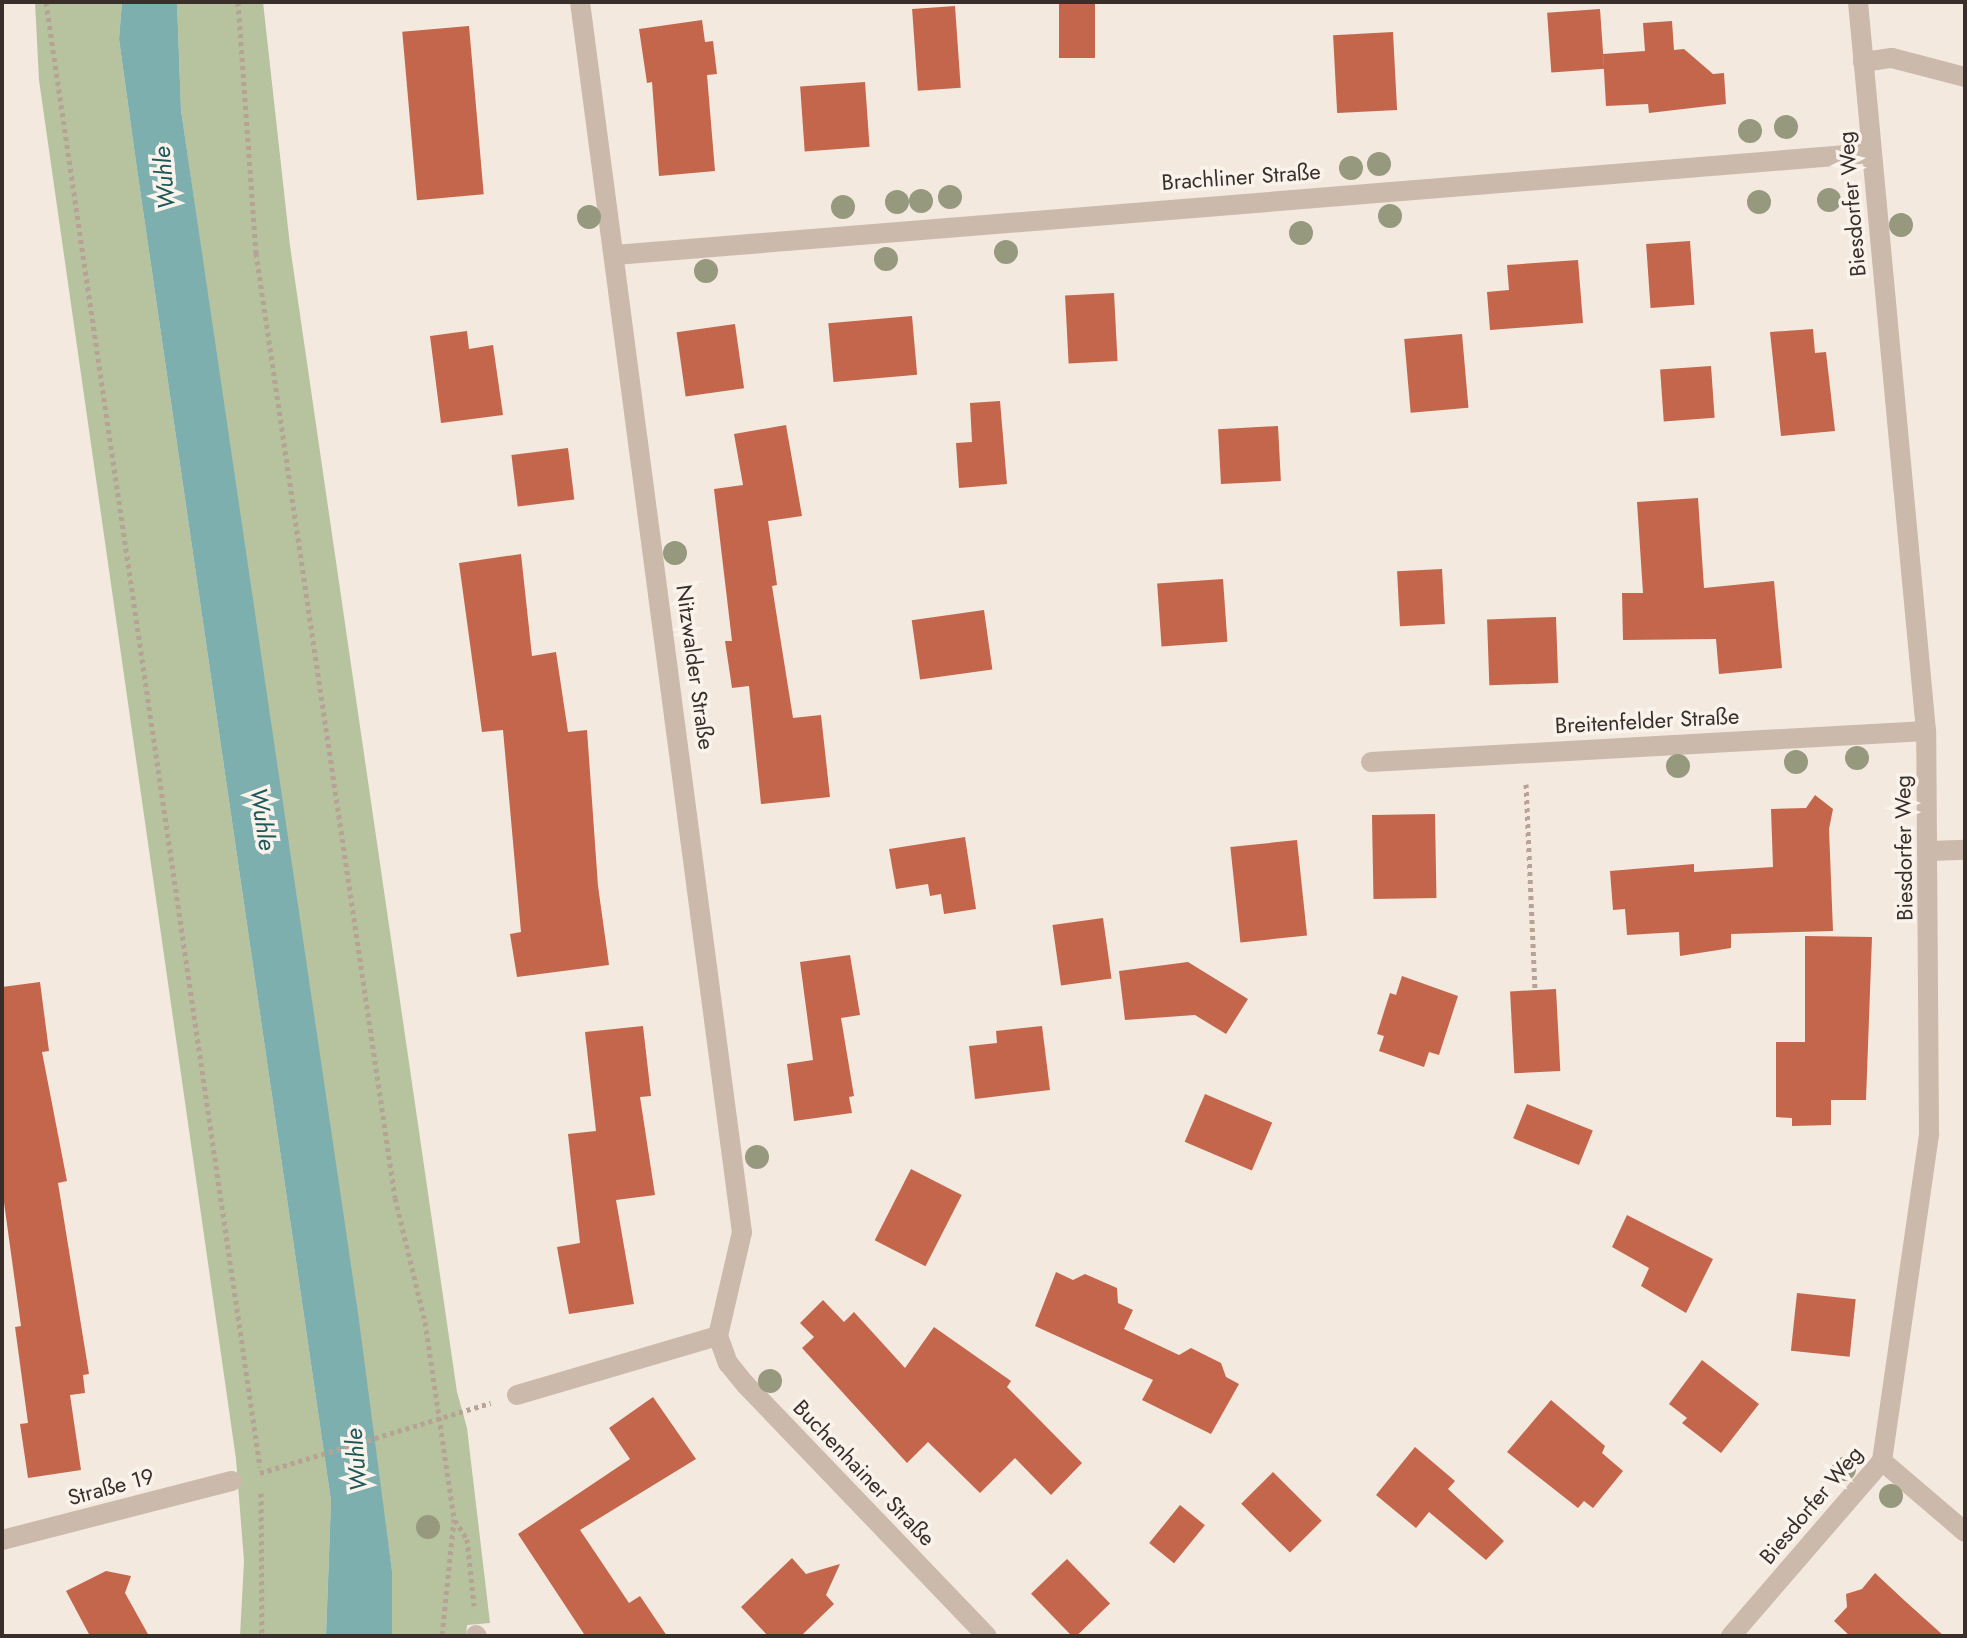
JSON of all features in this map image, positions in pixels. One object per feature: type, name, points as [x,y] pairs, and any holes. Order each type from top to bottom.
[{"type":"street","name":"Nitzwalder Straße","points":[[580,2],[742,1232],[718,1336]]},
{"type":"street","name":"Biesdorfer Weg","points":[[1731,1636],[1882,1461],[1929,1133],[1930,851],[1926,731],[1858,2]]},
{"type":"street","points":[[1863,62],[1892,58],[1965,77]]},
{"type":"street","name":"Brachliner Straße","points":[[615,255],[1150,208],[1871,153]]},
{"type":"street","name":"Breitenfelder Straße","points":[[1371,762],[1926,731]]},
{"type":"street","points":[[1930,851],[1965,850]]},
{"type":"street","points":[[517,1395],[718,1336]]},
{"type":"street","name":"Buchenhainer Straße","points":[[718,1336],[728,1363],[746,1385],[987,1636]]},
{"type":"street","points":[[1882,1461],[1965,1532]]},
{"type":"street","name":"Straße 19","points":[[2,1540],[232,1481]]},
{"type":"path","points":[[46,2],[261,1472],[262,1636]]},
{"type":"path","points":[[238,2],[256,253],[395,1198],[441,1416],[454,1519],[442,1636]]},
{"type":"path","points":[[1524,752],[1535,991]]},
{"type":"path","points":[[280,1468],[517,1395]]},
{"type":"path","points":[[454,1519],[467,1539],[476,1636]]},
{"type":"green space","points":[[35,2],[122,2],[119,39],[136,162],[331,1501],[326,1636],[240,1636],[244,1561],[236,1459],[39,80]]},
{"type":"green space","points":[[177,2],[263,2],[290,246],[457,1392],[467,1428],[490,1623],[467,1625],[466,1636],[392,1636],[392,1571],[181,110]]},
{"type":"water","name":"Wuhle","points":[[122,2],[177,2],[181,110],[358,1313],[392,1571],[392,1636],[326,1636],[331,1501],[136,162],[119,39]]},
{"type":"building","points":[[1059,2],[1095,2],[1095,58],[1059,58]]},
{"type":"building","points":[[955,6],[961,88],[918,91],[912,9]]},
{"type":"building","points":[[1600,9],[1604,69],[1551,73],[1547,13]]},
{"type":"building","points":[[702,20],[705,42],[713,41],[717,74],[707,75],[715,171],[659,176],[652,82],[647,83],[639,29]]},
{"type":"building","points":[[1672,21],[1674,50],[1684,49],[1713,74],[1724,73],[1726,104],[1649,113],[1648,104],[1606,106],[1603,54],[1645,51],[1643,23]]},
{"type":"building","points":[[469,26],[484,194],[417,200],[402,32]]},
{"type":"building","points":[[1393,32],[1397,110],[1337,113],[1333,35]]},
{"type":"building","points":[[865,82],[870,147],[805,151],[800,87]]},
{"type":"building","points":[[1690,241],[1694,305],[1651,308],[1646,244]]},
{"type":"building","points":[[1578,260],[1583,323],[1490,330],[1487,292],[1509,290],[1507,265]]},
{"type":"building","points":[[1114,293],[1118,361],[1069,363],[1065,296]]},
{"type":"building","points":[[912,316],[917,375],[833,382],[828,323]]},
{"type":"building","points":[[735,324],[744,388],[686,397],[677,332]]},
{"type":"building","points":[[1813,329],[1815,353],[1826,352],[1835,431],[1781,436],[1770,332]]},
{"type":"building","points":[[467,331],[469,349],[493,345],[503,415],[441,423],[430,336]]},
{"type":"building","points":[[1462,334],[1468,408],[1411,413],[1404,339]]},
{"type":"building","points":[[1711,366],[1715,418],[1664,421],[1660,370]]},
{"type":"building","points":[[1000,401],[1007,484],[959,488],[956,443],[972,442],[970,403]]},
{"type":"building","points":[[786,425],[802,516],[768,521],[777,585],[772,586],[793,718],[821,715],[830,797],[761,804],[749,686],[732,688],[725,641],[732,641],[714,489],[743,485],[734,434]]},
{"type":"building","points":[[1278,426],[1281,481],[1221,484],[1218,429]]},
{"type":"building","points":[[568,448],[574,500],[518,507],[511,455]]},
{"type":"building","points":[[1698,498],[1704,588],[1774,581],[1782,668],[1719,674],[1716,639],[1623,640],[1622,593],[1643,593],[1637,502]]},
{"type":"building","points":[[521,554],[532,656],[556,652],[568,732],[587,730],[598,886],[609,965],[517,977],[510,934],[521,932],[503,730],[482,732],[459,563]]},
{"type":"building","points":[[1442,569],[1445,624],[1400,626],[1397,571]]},
{"type":"building","points":[[1223,579],[1227,642],[1162,646],[1157,584]]},
{"type":"building","points":[[984,610],[992,669],[920,680],[912,620]]},
{"type":"building","points":[[1556,617],[1558,683],[1489,685],[1487,619]]},
{"type":"building","points":[[1815,795],[1833,809],[1829,829],[1833,931],[1731,934],[1731,948],[1680,956],[1679,932],[1627,935],[1625,909],[1613,910],[1610,871],[1694,864],[1694,872],[1773,867],[1771,809],[1806,808]]},
{"type":"building","points":[[1435,814],[1436,898],[1373,899],[1372,815]]},
{"type":"building","points":[[965,837],[976,909],[944,914],[941,894],[930,896],[928,884],[896,889],[889,849]]},
{"type":"building","points":[[1297,840],[1307,935],[1240,942],[1230,847]]},
{"type":"building","points":[[1103,918],[1111,978],[1061,986],[1052,925]]},
{"type":"building","points":[[1805,936],[1872,937],[1866,1100],[1831,1100],[1831,1125],[1792,1126],[1792,1118],[1776,1117],[1776,1042],[1805,1042]]},
{"type":"building","points":[[850,955],[860,1015],[841,1018],[854,1096],[849,1097],[852,1113],[794,1121],[787,1064],[813,1060],[800,962]]},
{"type":"building","points":[[1188,962],[1248,999],[1226,1034],[1195,1015],[1125,1020],[1119,971]]},
{"type":"building","points":[[1402,976],[1458,996],[1439,1055],[1429,1052],[1424,1067],[1379,1051],[1384,1036],[1377,1034],[1390,993],[1396,995]]},
{"type":"building","points":[[40,982],[49,1051],[42,1052],[67,1181],[58,1183],[89,1374],[83,1375],[85,1393],[70,1395],[81,1470],[28,1478],[20,1424],[28,1423],[15,1327],[21,1326],[2,1188],[2,987]]},
{"type":"building","points":[[1556,989],[1560,1071],[1514,1073],[1510,991]]},
{"type":"building","points":[[643,1026],[651,1096],[640,1097],[655,1195],[616,1200],[634,1304],[569,1314],[557,1247],[580,1243],[568,1134],[596,1131],[585,1032]]},
{"type":"building","points":[[1042,1026],[1050,1090],[975,1099],[969,1046],[997,1043],[996,1031]]},
{"type":"building","points":[[1205,1094],[1272,1123],[1252,1170],[1185,1142]]},
{"type":"building","points":[[1527,1104],[1593,1131],[1579,1165],[1513,1138]]},
{"type":"building","points":[[911,1169],[962,1195],[925,1266],[875,1240]]},
{"type":"building","points":[[1627,1215],[1713,1259],[1686,1313],[1641,1286],[1649,1268],[1612,1247]]},
{"type":"building","points":[[1056,1272],[1073,1280],[1085,1274],[1117,1288],[1118,1303],[1133,1310],[1124,1329],[1179,1355],[1191,1348],[1221,1363],[1226,1377],[1239,1384],[1211,1434],[1142,1400],[1153,1380],[1035,1326]]},
{"type":"building","points":[[1797,1293],[1856,1299],[1850,1357],[1791,1351]]},
{"type":"building","points":[[823,1300],[844,1322],[854,1312],[905,1368],[934,1327],[1011,1381],[1007,1387],[1082,1463],[1051,1495],[1015,1458],[980,1493],[928,1442],[907,1463],[802,1348],[814,1337],[800,1323]]},
{"type":"building","points":[[1702,1360],[1759,1404],[1721,1453],[1682,1423],[1687,1418],[1669,1404]]},
{"type":"building","points":[[653,1397],[696,1459],[580,1530],[629,1603],[640,1596],[667,1636],[581,1636],[584,1634],[518,1534],[630,1459],[609,1428]]},
{"type":"building","points":[[1551,1400],[1605,1446],[1602,1453],[1623,1471],[1593,1508],[1584,1501],[1578,1508],[1507,1452]]},
{"type":"building","points":[[1415,1447],[1455,1481],[1448,1489],[1504,1541],[1486,1560],[1429,1512],[1416,1528],[1376,1495]]},
{"type":"building","points":[[1273,1472],[1322,1521],[1290,1553],[1241,1504]]},
{"type":"building","points":[[1180,1505],[1205,1525],[1174,1563],[1149,1543]]},
{"type":"building","points":[[792,1558],[806,1574],[840,1564],[826,1595],[834,1604],[801,1636],[768,1636],[741,1607]]},
{"type":"building","points":[[1067,1559],[1110,1604],[1077,1636],[1072,1636],[1031,1594]]},
{"type":"building","points":[[106,1571],[131,1576],[125,1593],[149,1636],[90,1636],[66,1591]]},
{"type":"building","points":[[1875,1573],[1944,1636],[1850,1636],[1834,1621],[1847,1607],[1846,1594],[1862,1589]]}]
